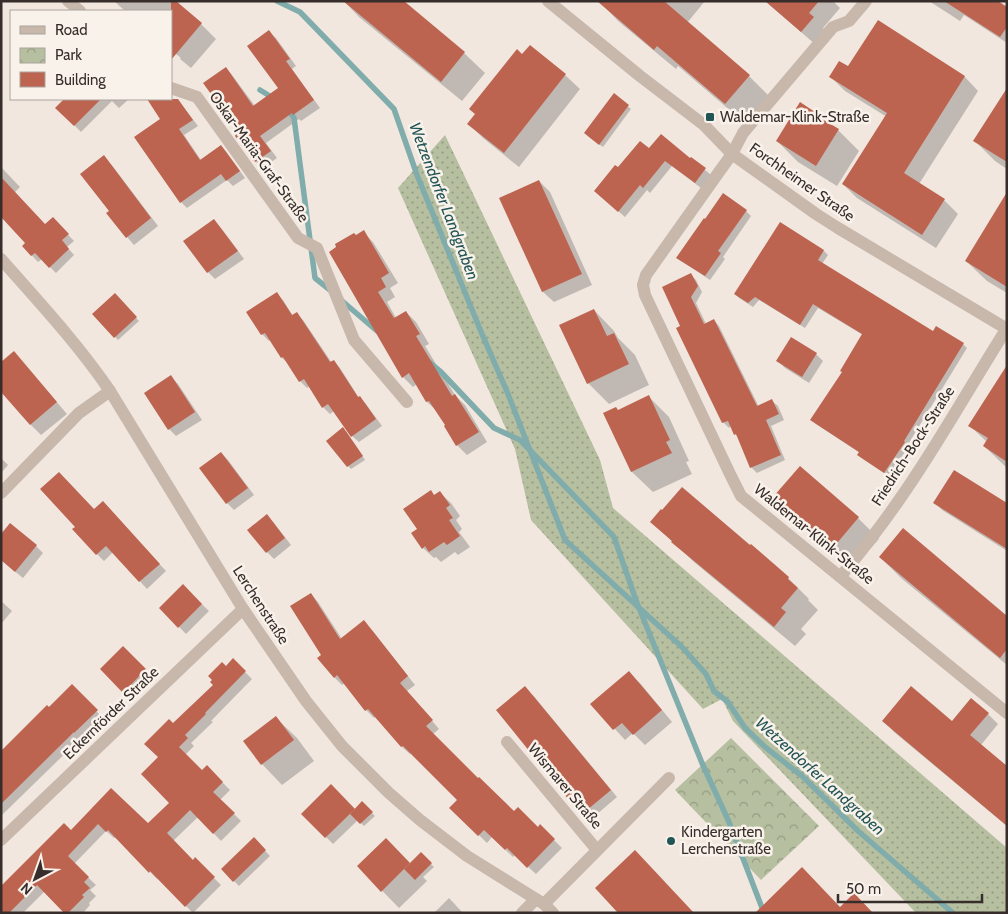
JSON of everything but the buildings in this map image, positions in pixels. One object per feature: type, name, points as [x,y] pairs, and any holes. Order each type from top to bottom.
[{"type":"street","points":[[68,1],[79,10]]},
{"type":"street","name":"Waldemar-Klink-Straße","points":[[866,1],[849,21],[833,27],[743,133],[732,154],[646,274],[643,285],[645,295],[742,496],[1007,713]]},
{"type":"street","name":"Forchheimer Straße","points":[[554,3],[640,76],[704,125],[732,154],[831,223],[1006,329]]},
{"type":"street","name":"Oskar-Maria-Graf-Straße","points":[[172,88],[197,97],[298,238],[316,248],[354,340],[407,402]]},
{"type":"street","name":"Lerchenstraße","points":[[1,259],[87,358],[110,391],[243,609],[306,701],[342,746],[420,820],[468,856],[544,905]]},
{"type":"street","name":"Friedrich-Bock-Straße","points":[[841,576],[870,542],[898,502],[946,428],[1006,329]]},
{"type":"street","points":[[1,493],[79,413],[110,391]]},
{"type":"street","name":"Eckernförder Straße","points":[[1,840],[243,609]]},
{"type":"street","name":"Wismarer Straße","points":[[508,742],[597,850]]},
{"type":"street","name":"Wismarer Straße","points":[[522,913],[544,905],[669,778]]},
{"type":"green space","points":[[445,135],[600,460],[613,508],[1007,848],[1007,913],[916,913],[733,721],[722,699],[703,709],[531,520],[515,449],[398,188]]},
{"type":"green space","points":[[731,738],[819,826],[761,880],[675,790]]},
{"type":"waterway","name":"Wetzendorfer Landgraben","points":[[277,1],[300,12],[394,109],[417,175],[508,394],[565,540],[682,647],[706,674],[714,691],[728,702],[745,728],[765,747],[802,776],[858,831],[953,913]]},
{"type":"waterway","name":"Wetzendorfer Landgraben","points":[[260,90],[273,98]]},
{"type":"waterway","name":"Wetzendorfer Landgraben","points":[[287,107],[294,118],[315,278],[330,290]]},
{"type":"waterway","name":"Wetzendorfer Landgraben","points":[[341,300],[377,331]]},
{"type":"waterway","name":"Wetzendorfer Landgraben","points":[[428,361],[440,371],[494,428],[520,440],[614,537],[637,603],[702,763],[729,822],[764,913]]},
{"type":"place","name":"Waldemar-Klink-Straße","points":[[710,117]]},
{"type":"place","name":"Kindergarten Lerchenstraße","points":[[671,841]]}]
